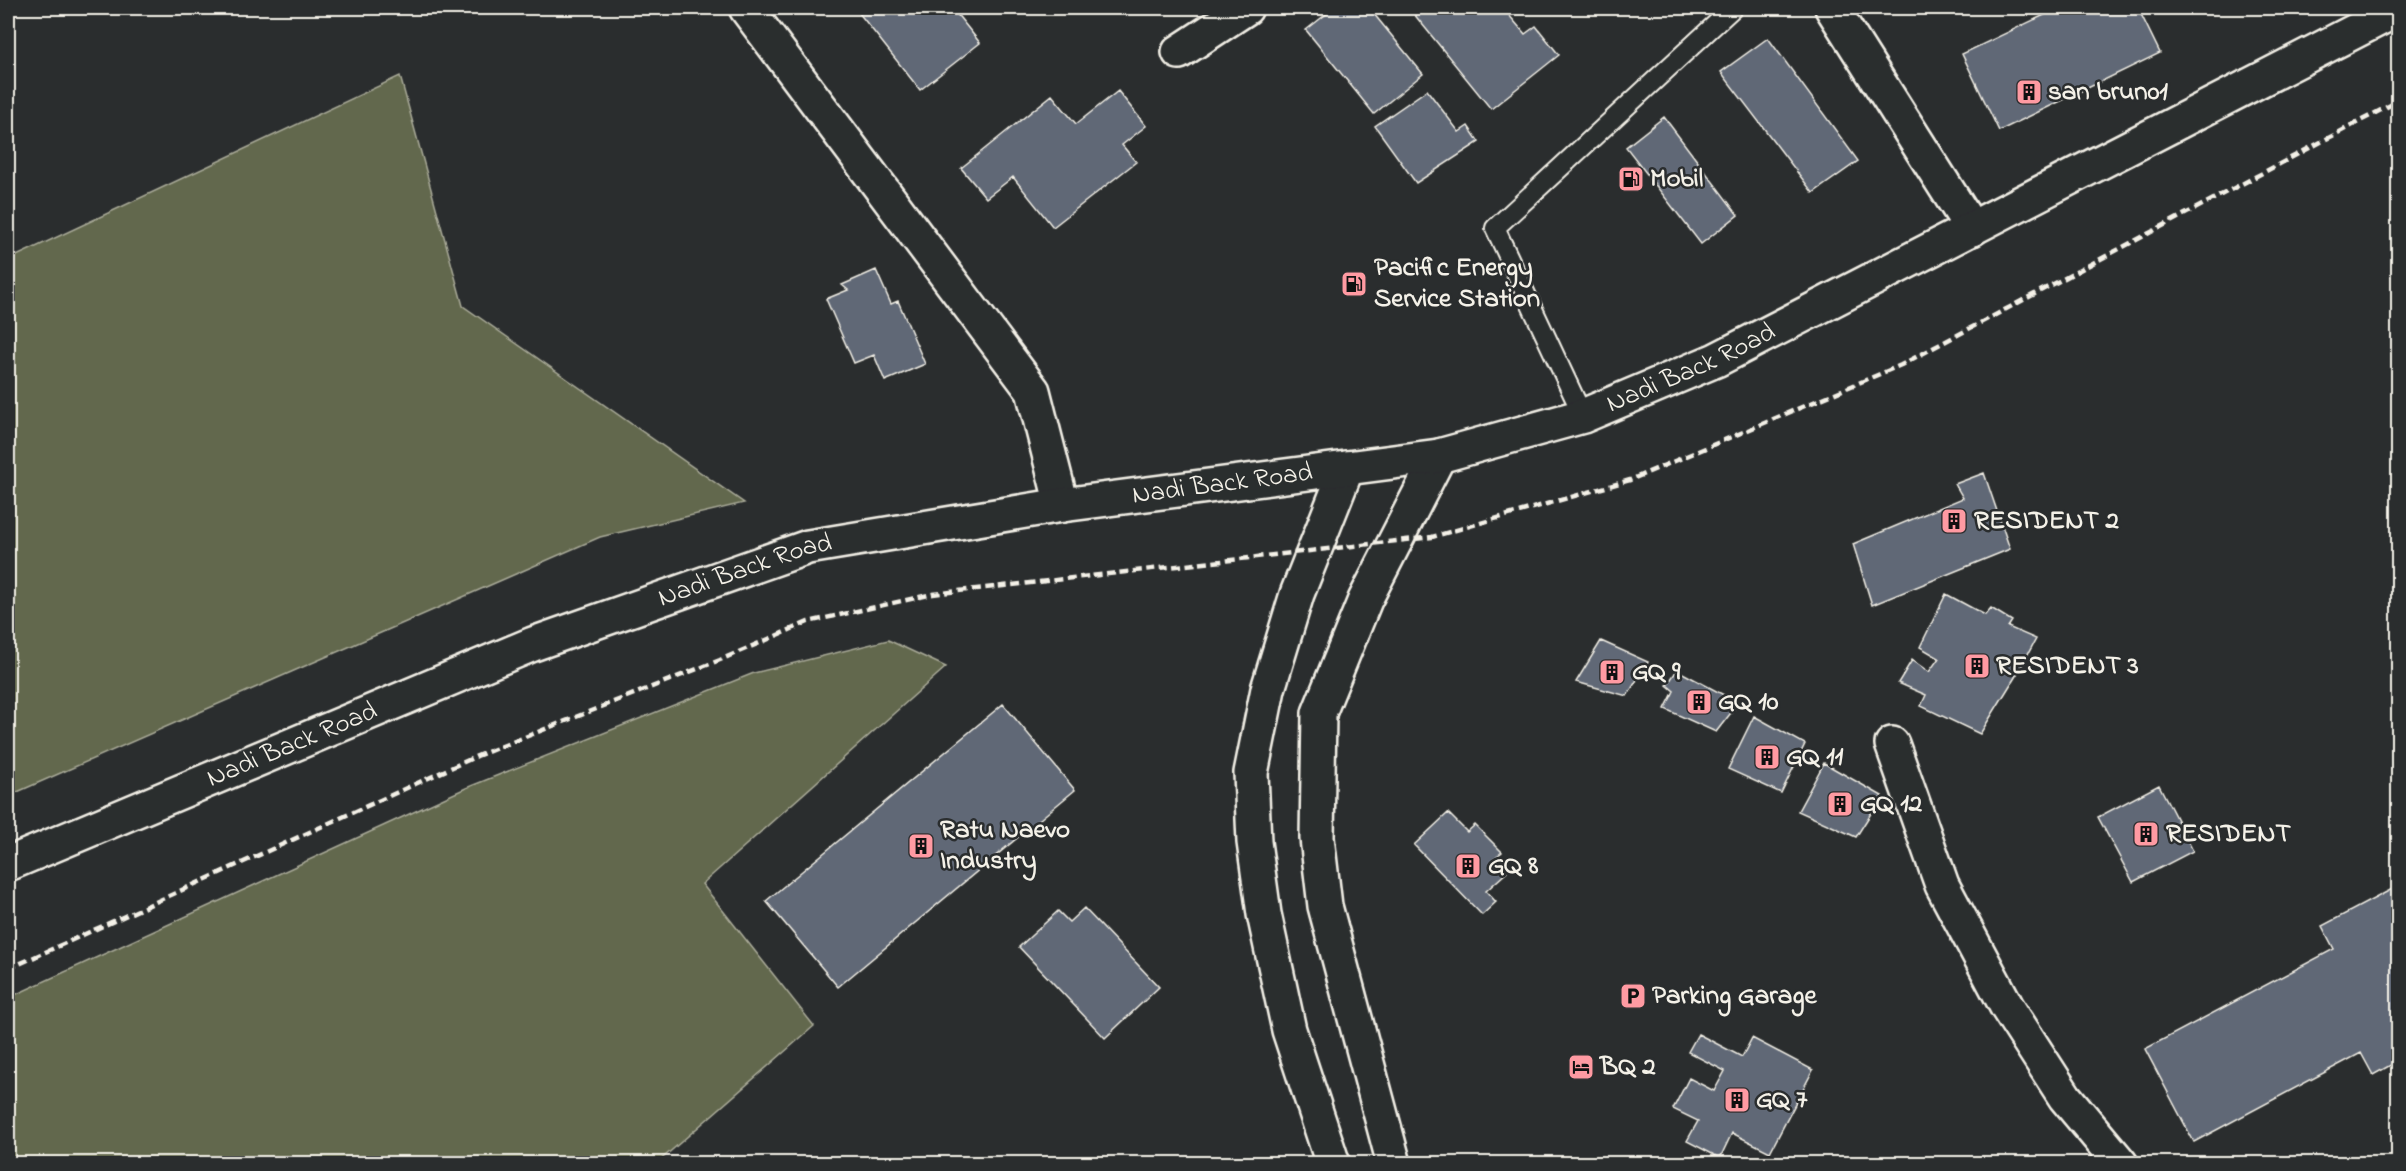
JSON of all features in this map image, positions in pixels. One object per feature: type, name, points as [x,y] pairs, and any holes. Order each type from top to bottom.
[{"type":"main road","points":[[746,8],[1033,391],[1062,505]]},
{"type":"main road","points":[[1179,52],[1246,8]]},
{"type":"main road","points":[[1832,8],[1972,229]]},
{"type":"main road","name":"Nadi Back Road","points":[[8,864],[532,644],[808,547],[1062,505],[1440,456],[1583,416],[1716,360],[2398,9]]},
{"type":"main road","points":[[1394,1164],[1325,906],[1317,838],[1319,713],[1365,600],[1440,456]]},
{"type":"main road","points":[[1333,1164],[1289,1030],[1264,914],[1254,842],[1251,773],[1268,689],[1297,594],[1347,468]]},
{"type":"main road","points":[[1892,744],[1942,885],[2007,1007],[2065,1097],[2121,1164]]},
{"type":"lane","points":[[1583,416],[1495,228],[1733,8]]},
{"type":"green space","points":[[400,76],[463,306],[744,503],[600,537],[8,796],[8,260]]},
{"type":"green space","points":[[888,640],[946,667],[702,884],[814,1026],[657,1163],[8,1163],[8,998],[466,788],[754,673]]},
{"type":"building","points":[[855,8],[952,8],[980,43],[920,90]]},
{"type":"building","points":[[1334,8],[1369,8],[1423,74],[1374,114],[1306,30]]},
{"type":"building","points":[[1409,8],[1503,8],[1525,34],[1536,26],[1559,55],[1491,109]]},
{"type":"building","name":"san brun01","points":[[2059,8],[2138,8],[2160,53],[1999,131],[1962,54]]},
{"type":"building","points":[[1768,38],[1858,161],[1813,193],[1721,72]]},
{"type":"building","points":[[1427,90],[1459,132],[1468,126],[1479,142],[1416,183],[1375,126]]},
{"type":"building","points":[[1118,91],[1146,126],[1122,145],[1136,162],[1053,227],[1013,177],[986,198],[961,168],[1052,95],[1076,124]]},
{"type":"building","points":[[1664,117],[1738,215],[1701,244],[1626,147]]},
{"type":"building","points":[[876,270],[891,304],[898,301],[925,364],[885,381],[874,355],[854,363],[826,299],[848,290],[842,285]]},
{"type":"building","name":"RESIDENT 2","points":[[1984,473],[2010,549],[1872,605],[1853,544],[1963,498],[1955,484]]},
{"type":"building","name":"RESIDENT 3","points":[[1946,594],[1985,615],[1991,608],[2012,621],[2008,627],[2036,639],[1980,734],[1921,706],[1926,695],[1898,683],[1912,660],[1929,672],[1939,658],[1920,647]]},
{"type":"building","name":"GQ 9","points":[[1601,641],[1648,662],[1627,696],[1576,682]]},
{"type":"building","name":"GQ 10","points":[[1677,670],[1724,695],[1734,709],[1716,732],[1665,709],[1674,691],[1667,685]]},
{"type":"building","name":"Ratu Naevo Industry","points":[[1003,704],[1075,790],[838,987],[766,901]]},
{"type":"building","name":"GQ 11","points":[[1754,716],[1805,744],[1781,793],[1728,769]]},
{"type":"building","name":"GQ 12","points":[[1824,763],[1882,796],[1856,837],[1798,811]]},
{"type":"building","name":"RESIDENT","points":[[2159,785],[2193,851],[2133,882],[2098,817]]},
{"type":"building","name":"GQ 8","points":[[1448,813],[1467,832],[1475,825],[1502,852],[1494,859],[1507,872],[1486,891],[1496,902],[1482,915],[1414,845]]},
{"type":"building","points":[[2398,886],[2398,1061],[2373,1075],[2361,1053],[2194,1142],[2145,1049],[2334,949],[2322,926]]},
{"type":"building","points":[[1084,908],[1159,987],[1105,1038],[1019,947],[1058,911],[1069,922]]},
{"type":"building","name":"GQ 7","points":[[1698,1034],[1742,1057],[1752,1038],[1813,1070],[1770,1152],[1732,1133],[1720,1158],[1687,1141],[1698,1121],[1673,1109],[1689,1078],[1714,1091],[1725,1071],[1688,1052]]},
{"type":"railway","points":[[8,969],[477,756],[720,660],[808,622],[933,594],[1432,537],[1630,480],[1901,365],[2398,101]]},
{"type":"place","name":"san brun01","points":[[2029,92]]},
{"type":"place","name":"Mobil","points":[[1631,179]]},
{"type":"place","name":"Pacific Energy Service Station","points":[[1354,284]]},
{"type":"place","name":"RESIDENT 2","points":[[1954,521]]},
{"type":"place","name":"RESIDENT 3","points":[[1977,666]]},
{"type":"place","name":"GQ 9","points":[[1612,672]]},
{"type":"place","name":"GQ 10","points":[[1699,702]]},
{"type":"place","name":"GQ 11","points":[[1767,757]]},
{"type":"place","name":"GQ 12","points":[[1840,804]]},
{"type":"place","name":"RESIDENT","points":[[2146,834]]},
{"type":"place","name":"Ratu Naevo Industry","points":[[921,846]]},
{"type":"place","name":"GQ 8","points":[[1468,866]]},
{"type":"place","name":"Parking Garage","points":[[1633,996]]},
{"type":"place","name":"BQ 2","points":[[1581,1067]]},
{"type":"place","name":"GQ 7","points":[[1737,1100]]}]
